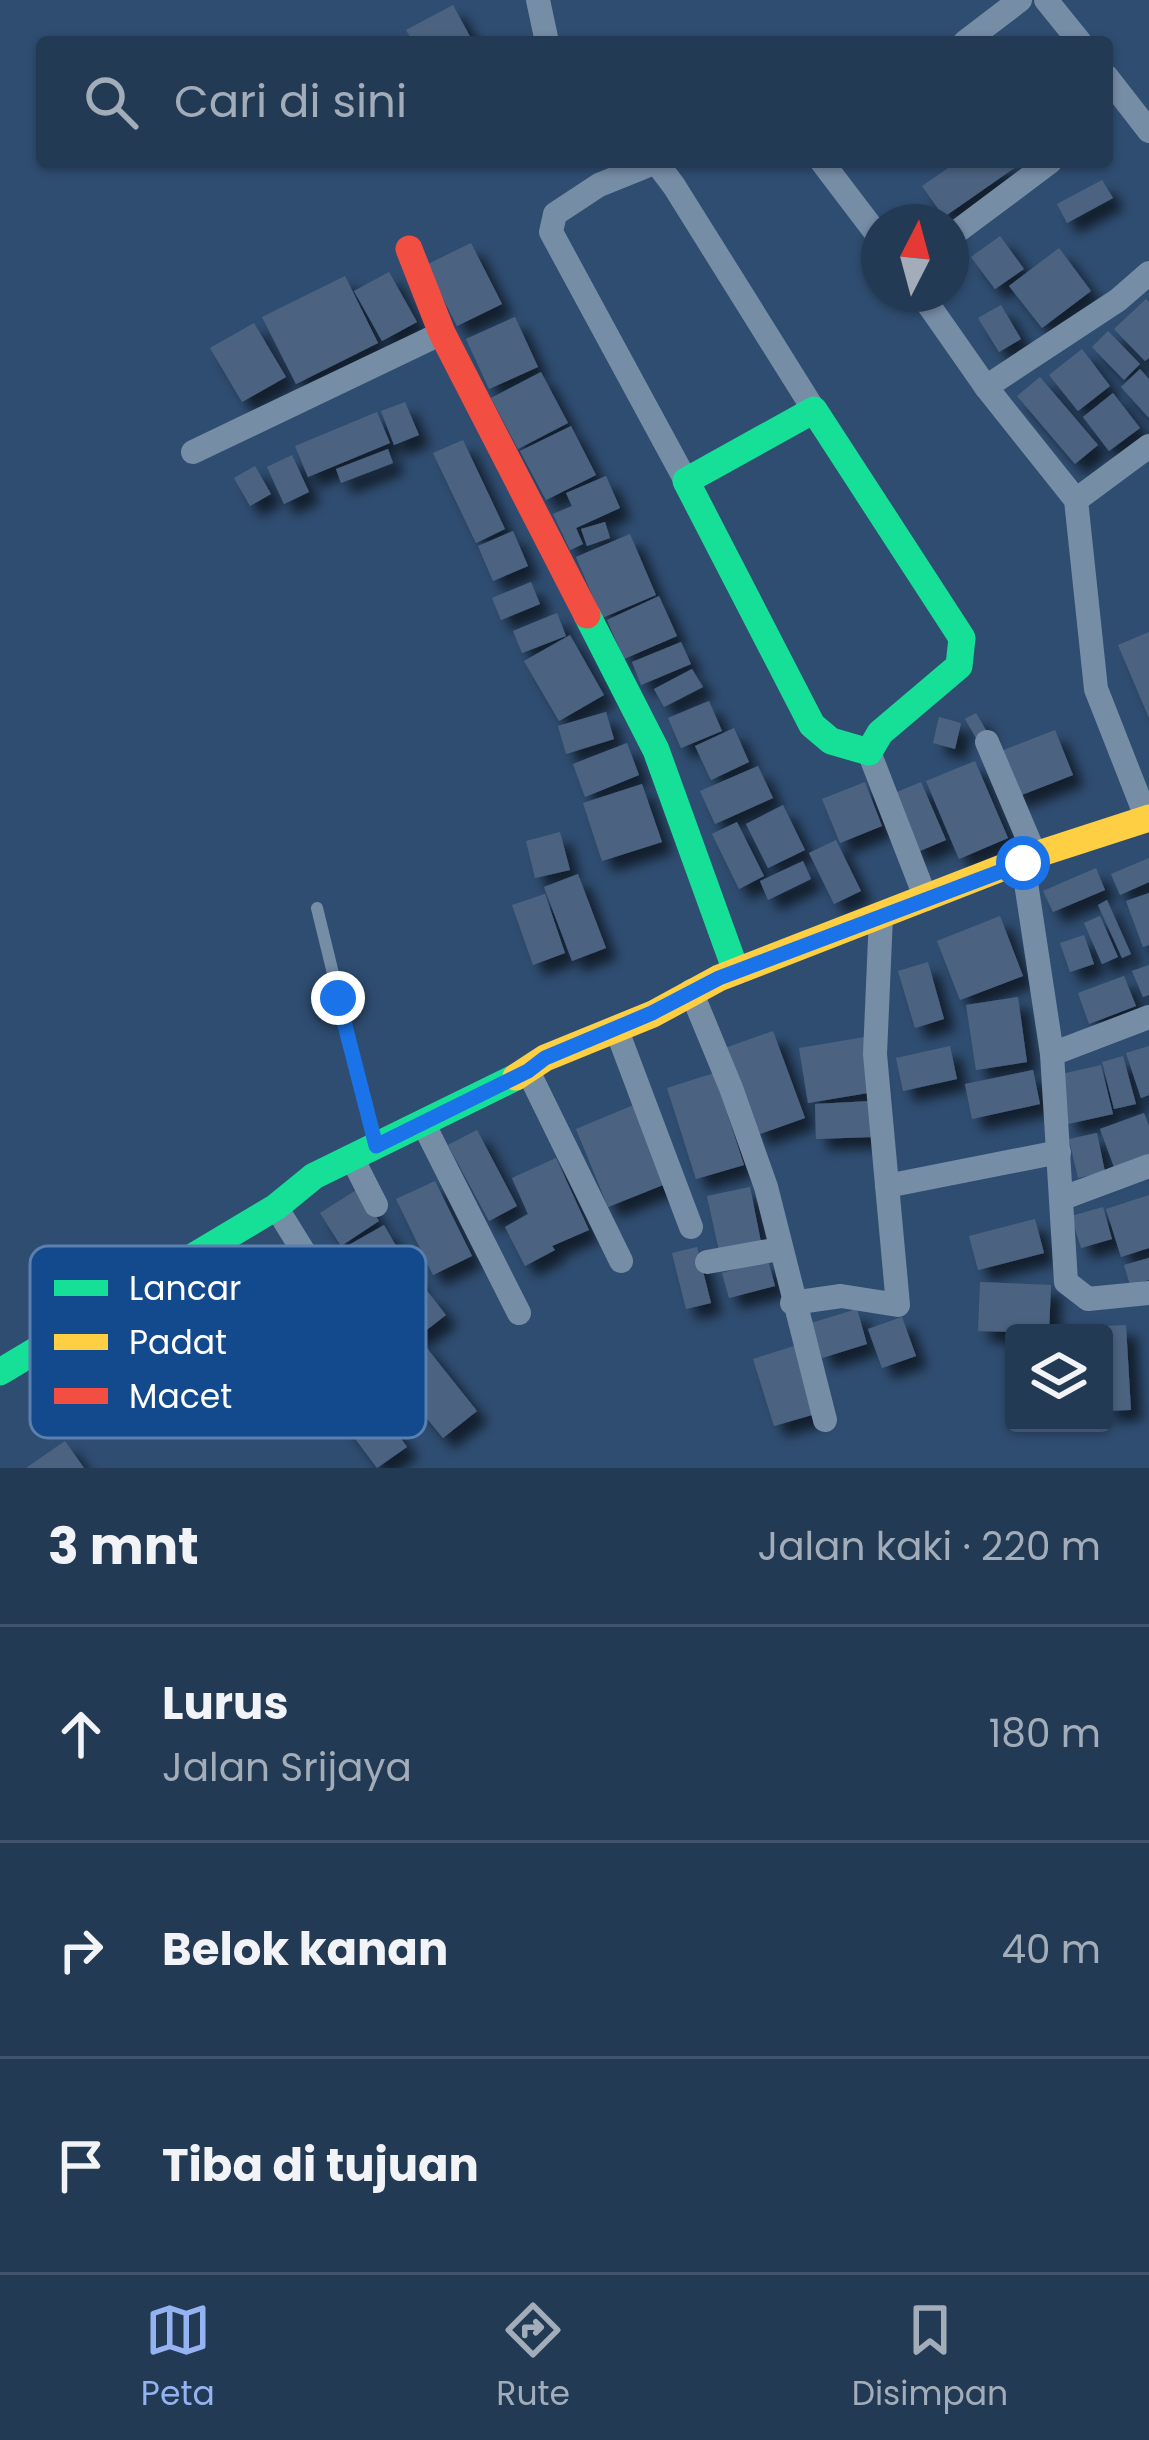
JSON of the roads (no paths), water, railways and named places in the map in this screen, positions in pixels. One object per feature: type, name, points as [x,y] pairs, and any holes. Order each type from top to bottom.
[{"type":"street","points":[[538,0],[547,36]]},
{"type":"street","points":[[973,36],[1020,0]]},
{"type":"street","points":[[1046,0],[1074,36]]},
{"type":"street","points":[[1117,110],[1149,131]]},
{"type":"street","points":[[641,168],[599,185],[555,214],[551,232],[812,725],[823,739],[869,752]]},
{"type":"street","points":[[661,168],[962,638],[958,667],[880,733],[869,752]]},
{"type":"street","points":[[827,168],[861,213]]},
{"type":"street","points":[[969,223],[1042,168]]},
{"type":"street","points":[[409,249],[442,333],[656,750],[736,971]]},
{"type":"street","points":[[986,387],[1118,300],[1149,273]]},
{"type":"street","points":[[211,1246],[276,1207],[314,1176],[528,1071],[545,1058],[691,991],[1029,859],[1148,818],[1096,689],[1076,500],[934,312]]},
{"type":"street","points":[[194,452],[442,333]]},
{"type":"street","points":[[686,481],[814,410]]},
{"type":"street","points":[[1076,500],[1149,446]]},
{"type":"street","points":[[987,742],[1029,859],[1052,1054],[1066,1282],[1088,1299],[1149,1293]]},
{"type":"street","points":[[869,752],[926,899]]},
{"type":"street","points":[[792,1303],[841,1296],[898,1305],[875,1054],[881,916]]},
{"type":"street","points":[[691,991],[766,1187],[825,1420]]},
{"type":"street","points":[[1052,1054],[1149,1017]]},
{"type":"street","points":[[616,1028],[691,1227]]},
{"type":"street","points":[[528,1071],[621,1261]]},
{"type":"street","points":[[423,1123],[519,1312]]},
{"type":"street","points":[[364,1152],[376,1205]]},
{"type":"street","points":[[887,1186],[1059,1152]]},
{"type":"street","points":[[1063,1198],[1149,1166]]},
{"type":"street","points":[[276,1207],[300,1246]]},
{"type":"street","points":[[707,1262],[779,1249]]},
{"type":"street","points":[[0,1372],[30,1354]]},
{"type":"lane","points":[[317,908],[364,1152]]}]
